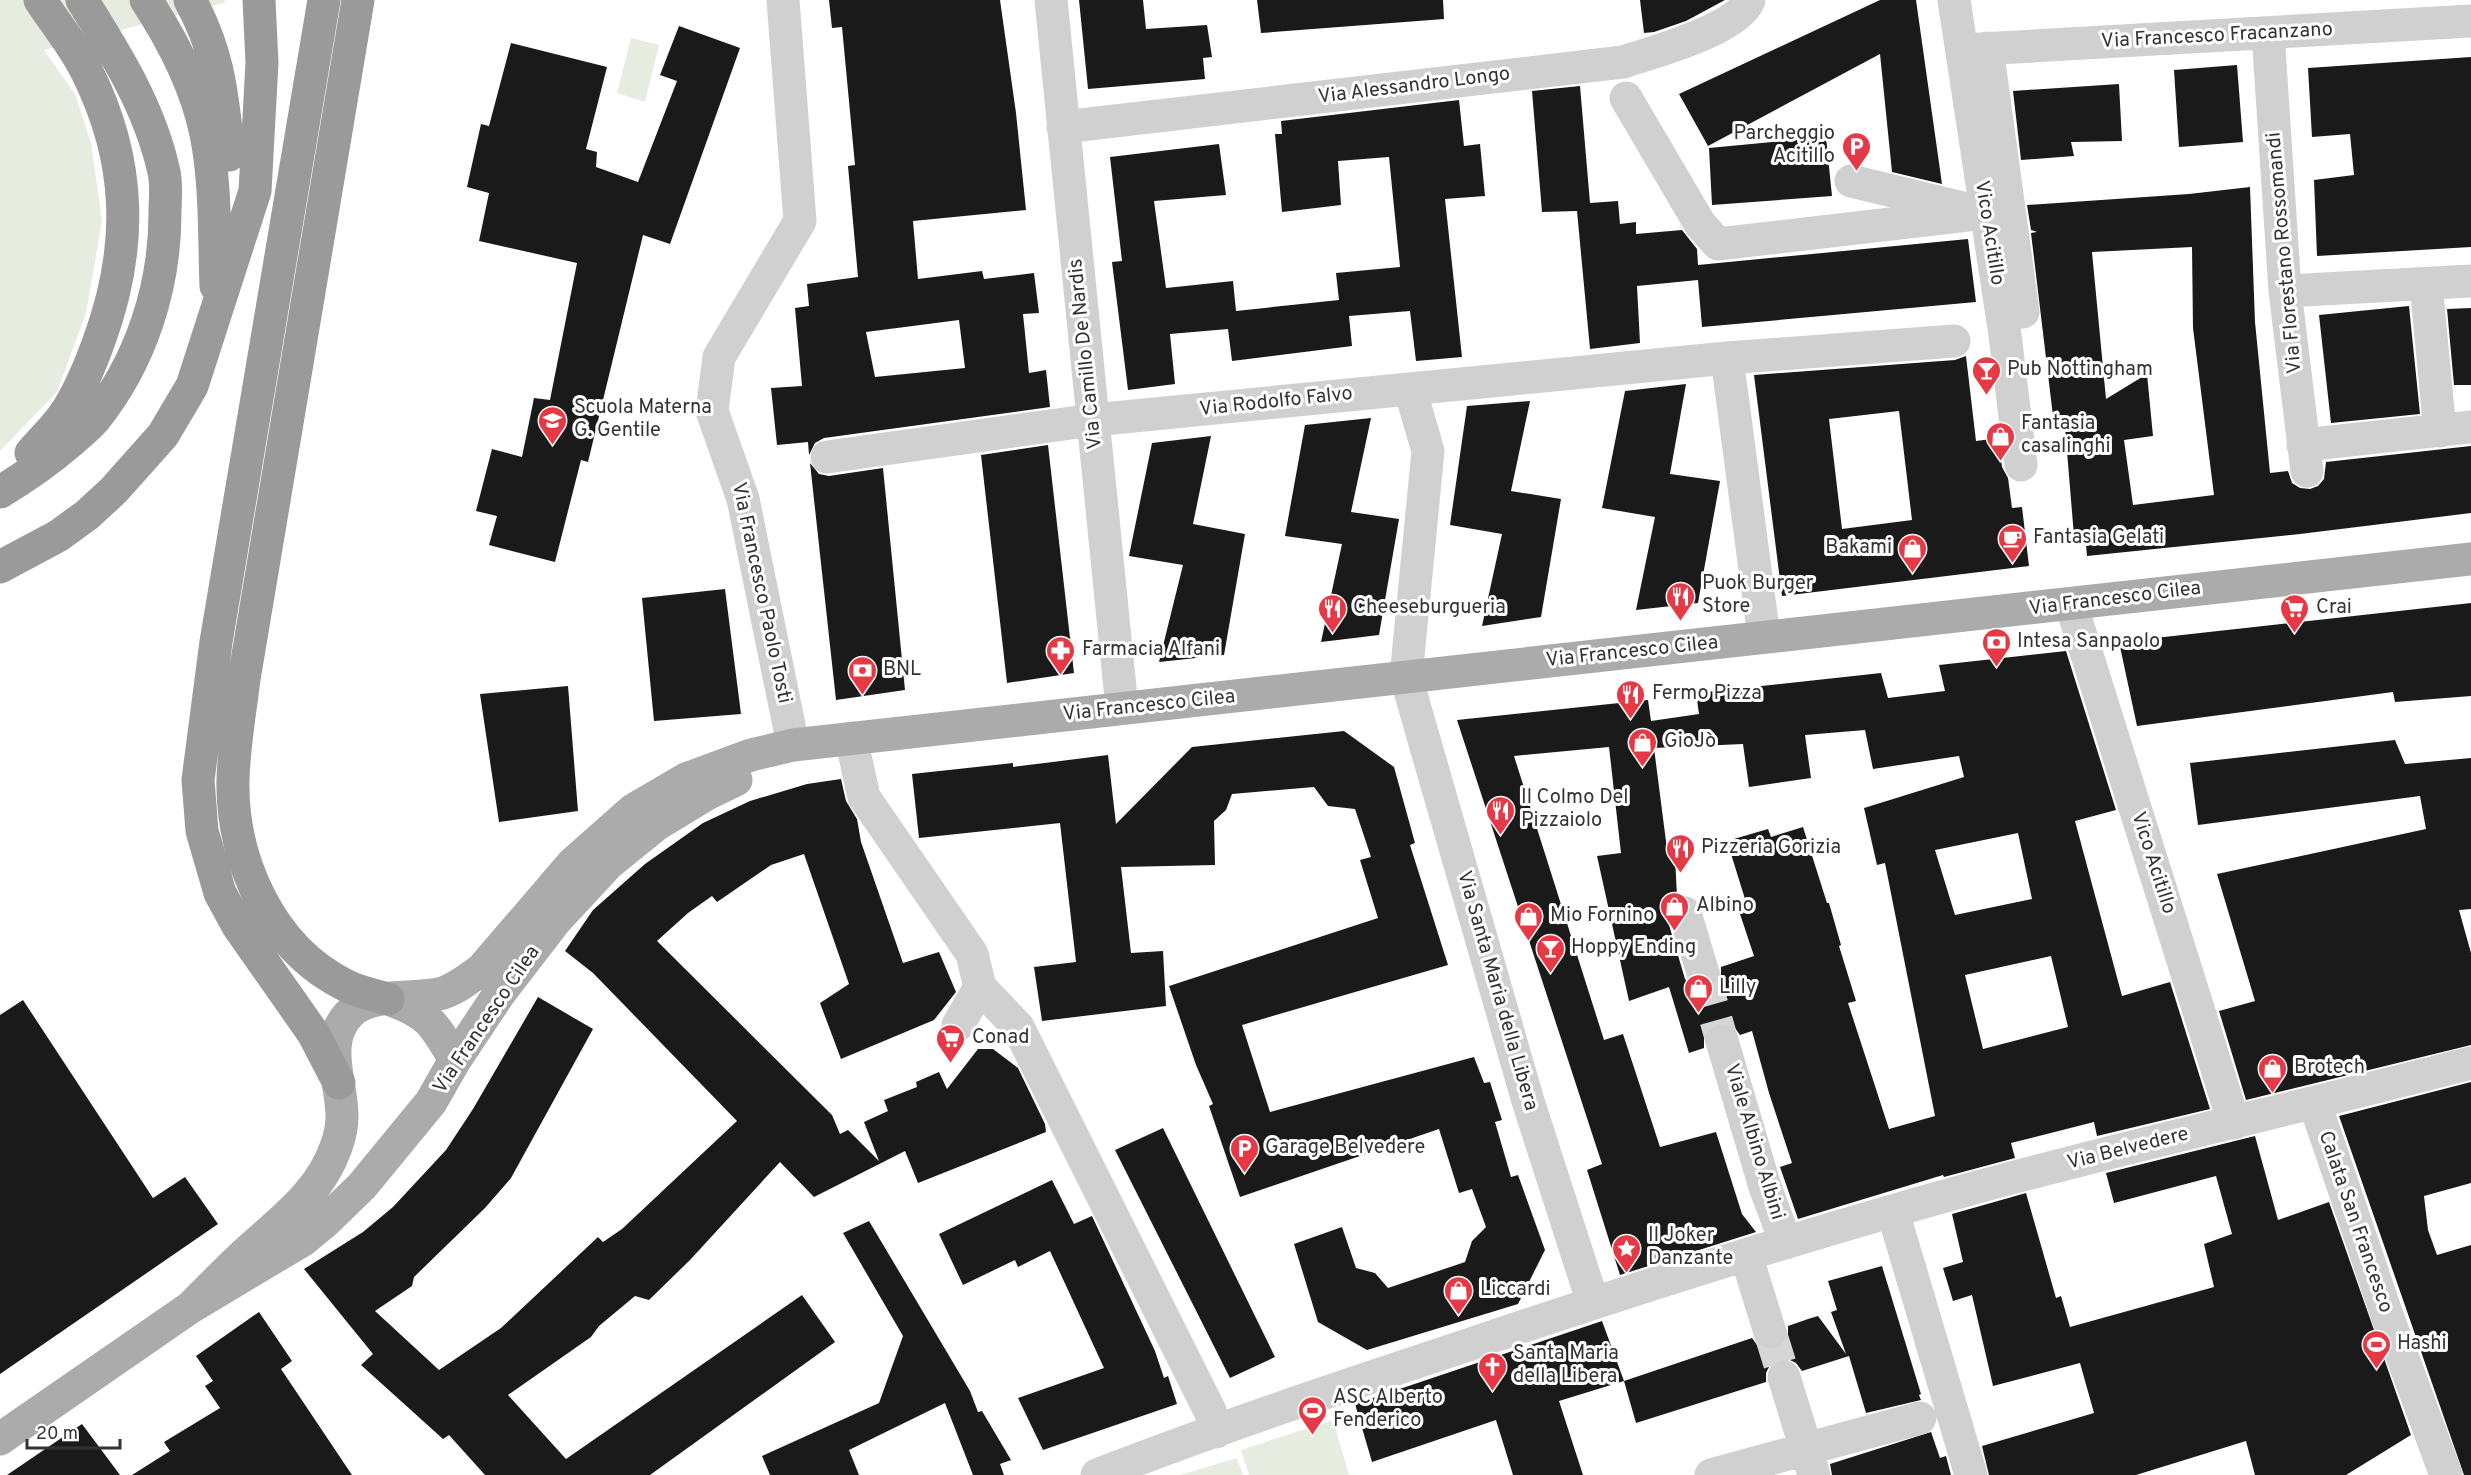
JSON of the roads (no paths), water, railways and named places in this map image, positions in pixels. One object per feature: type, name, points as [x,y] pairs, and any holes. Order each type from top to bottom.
[{"type":"highway","points":[[0,488],[63,416],[94,354],[108,316],[117,282],[123,244],[124,207],[120,172],[108,122],[87,71],[40,0]]},
{"type":"highway","points":[[0,492],[32,473],[93,422],[131,361],[155,300],[165,239],[165,174],[144,109],[117,56],[82,0]]},
{"type":"highway","points":[[189,0],[201,20],[216,60],[230,156],[230,201],[217,309]]},
{"type":"highway","points":[[0,567],[58,536],[87,515],[114,490],[163,435],[192,386],[255,191],[262,63],[259,0]]},
{"type":"highway","points":[[324,0],[216,642],[198,780],[202,831],[220,893],[238,926],[313,1033],[339,1083]]},
{"type":"highway","points":[[358,0],[244,679],[233,779],[235,821],[243,855],[253,884],[267,911],[284,936],[323,971],[345,986],[388,999]]},
{"type":"highway","points":[[152,9],[190,82],[206,134],[213,199],[217,309]]},
{"type":"main road","name":"Via Francesco Cilea","points":[[191,1307],[250,1249],[286,1219],[319,1184],[336,1147],[342,1118],[334,1055],[335,1040],[351,1012],[366,1003],[416,998],[444,992],[464,982],[482,969],[573,863],[633,810],[686,779],[752,754],[793,745],[851,738],[2471,559]]},
{"type":"main road","name":"Via Francesco Cilea","points":[[0,1439],[191,1307],[303,1240],[326,1221],[362,1186],[399,1143],[431,1102],[455,1060],[499,994],[556,920],[608,864],[656,825],[707,794],[767,765],[793,745]]},
{"type":"main road","points":[[388,999],[408,1006],[425,1016],[436,1028],[455,1060]]},
{"type":"street","name":"Via Francesco Paolo Tosti","points":[[783,0],[800,221],[719,357],[712,411],[743,499],[793,745]]},
{"type":"street","name":"Via Camillo De Nardis","points":[[1051,0],[1122,708]]},
{"type":"street","name":"Via Alessandro Longo","points":[[1063,127],[1623,62],[1698,37],[1737,15],[1749,0]]},
{"type":"street","name":"Vico Acitillo","points":[[1954,0],[1975,49],[2032,462],[2005,335],[1986,213],[1975,49]]},
{"type":"street","name":"Via Francesco Fracanzano","points":[[1975,49],[2471,21]]},
{"type":"street","name":"Via Florestano Rossomandi","points":[[2268,33],[2285,291],[2305,458],[2456,429]]},
{"type":"street","points":[[1626,98],[1700,224],[1718,244],[1986,213]]},
{"type":"street","points":[[1851,181],[1986,213]]},
{"type":"street","points":[[2285,291],[2471,281]]},
{"type":"street","points":[[2426,284],[2456,429]]},
{"type":"street","name":"Via Rodolfo Falvo","points":[[827,457],[1093,420],[1727,358],[1954,341]]},
{"type":"street","points":[[1727,358],[1764,638]]},
{"type":"street","points":[[1406,677],[1428,451],[1410,389]]},
{"type":"street","name":"Vico Acitillo","points":[[2071,604],[2234,1123]]},
{"type":"street","name":"Via Santa Maria della Libera","points":[[1406,677],[1528,1101],[1593,1303]]},
{"type":"street","points":[[851,738],[864,797],[972,954],[980,987],[1018,1027],[1210,1411],[1216,1432]]},
{"type":"street","points":[[1685,913],[1703,973]]},
{"type":"street","points":[[958,1025],[980,987]]},
{"type":"street","name":"Viale Albino Albini","points":[[1722,1041],[1765,1187],[1786,1243]]},
{"type":"street","name":"Via Belvedere","points":[[1593,1303],[1974,1188],[2471,1063]]},
{"type":"street","name":"Calata San Francesco","points":[[2315,1104],[2388,1318],[2446,1475]]},
{"type":"street","points":[[1893,1212],[1971,1475]]},
{"type":"street","points":[[1746,1255],[1770,1332]]},
{"type":"street","points":[[1097,1475],[1327,1391],[1593,1303]]},
{"type":"street","points":[[1784,1377],[1810,1462]]},
{"type":"street","points":[[1711,1475],[1810,1462],[1920,1418]]},
{"type":"tunnel","points":[[1703,973],[1722,1041]]},
{"type":"tunnel","points":[[1770,1332],[1784,1377]]},
{"type":"place","name":"Parcheggio Acitillo","points":[[1856,172]]},
{"type":"place","name":"Pub Nottingham","points":[[1986,396]]},
{"type":"place","name":"Scuola Materna G. Gentile","points":[[553,446]]},
{"type":"place","name":"Fantasia casalinghi","points":[[2000,462]]},
{"type":"place","name":"Fantasia Gelati","points":[[2012,564]]},
{"type":"place","name":"Bakami","points":[[1913,574]]},
{"type":"place","name":"Puok Burger Store","points":[[1681,622]]},
{"type":"place","name":"Cheeseburgueria","points":[[1332,634]]},
{"type":"place","name":"Crai","points":[[2295,634]]},
{"type":"place","name":"Intesa Sanpaolo","points":[[1996,668]]},
{"type":"place","name":"Farmacia Alfani","points":[[1061,676]]},
{"type":"place","name":"BNL","points":[[862,696]]},
{"type":"place","name":"Fermo Pizza","points":[[1631,720]]},
{"type":"place","name":"GioJò","points":[[1643,768]]},
{"type":"place","name":"Il Colmo Del Pizzaiolo","points":[[1500,836]]},
{"type":"place","name":"Pizzeria Gorizia","points":[[1680,874]]},
{"type":"place","name":"Albino","points":[[1675,932]]},
{"type":"place","name":"Mio Fornino","points":[[1529,942]]},
{"type":"place","name":"Hoppy Ending","points":[[1550,974]]},
{"type":"place","name":"Lilly","points":[[1698,1014]]},
{"type":"place","name":"Conad","points":[[951,1064]]},
{"type":"place","name":"Brotech","points":[[2273,1094]]},
{"type":"place","name":"Garage Belvedere","points":[[1244,1174]]},
{"type":"place","name":"Il Joker Danzante","points":[[1627,1274]]},
{"type":"place","name":"Liccardi","points":[[1459,1316]]},
{"type":"place","name":"Hashi","points":[[2376,1370]]},
{"type":"place","name":"Santa Maria della Libera","points":[[1492,1392]]},
{"type":"place","name":"ASC Alberto Fenderico","points":[[1312,1436]]}]
